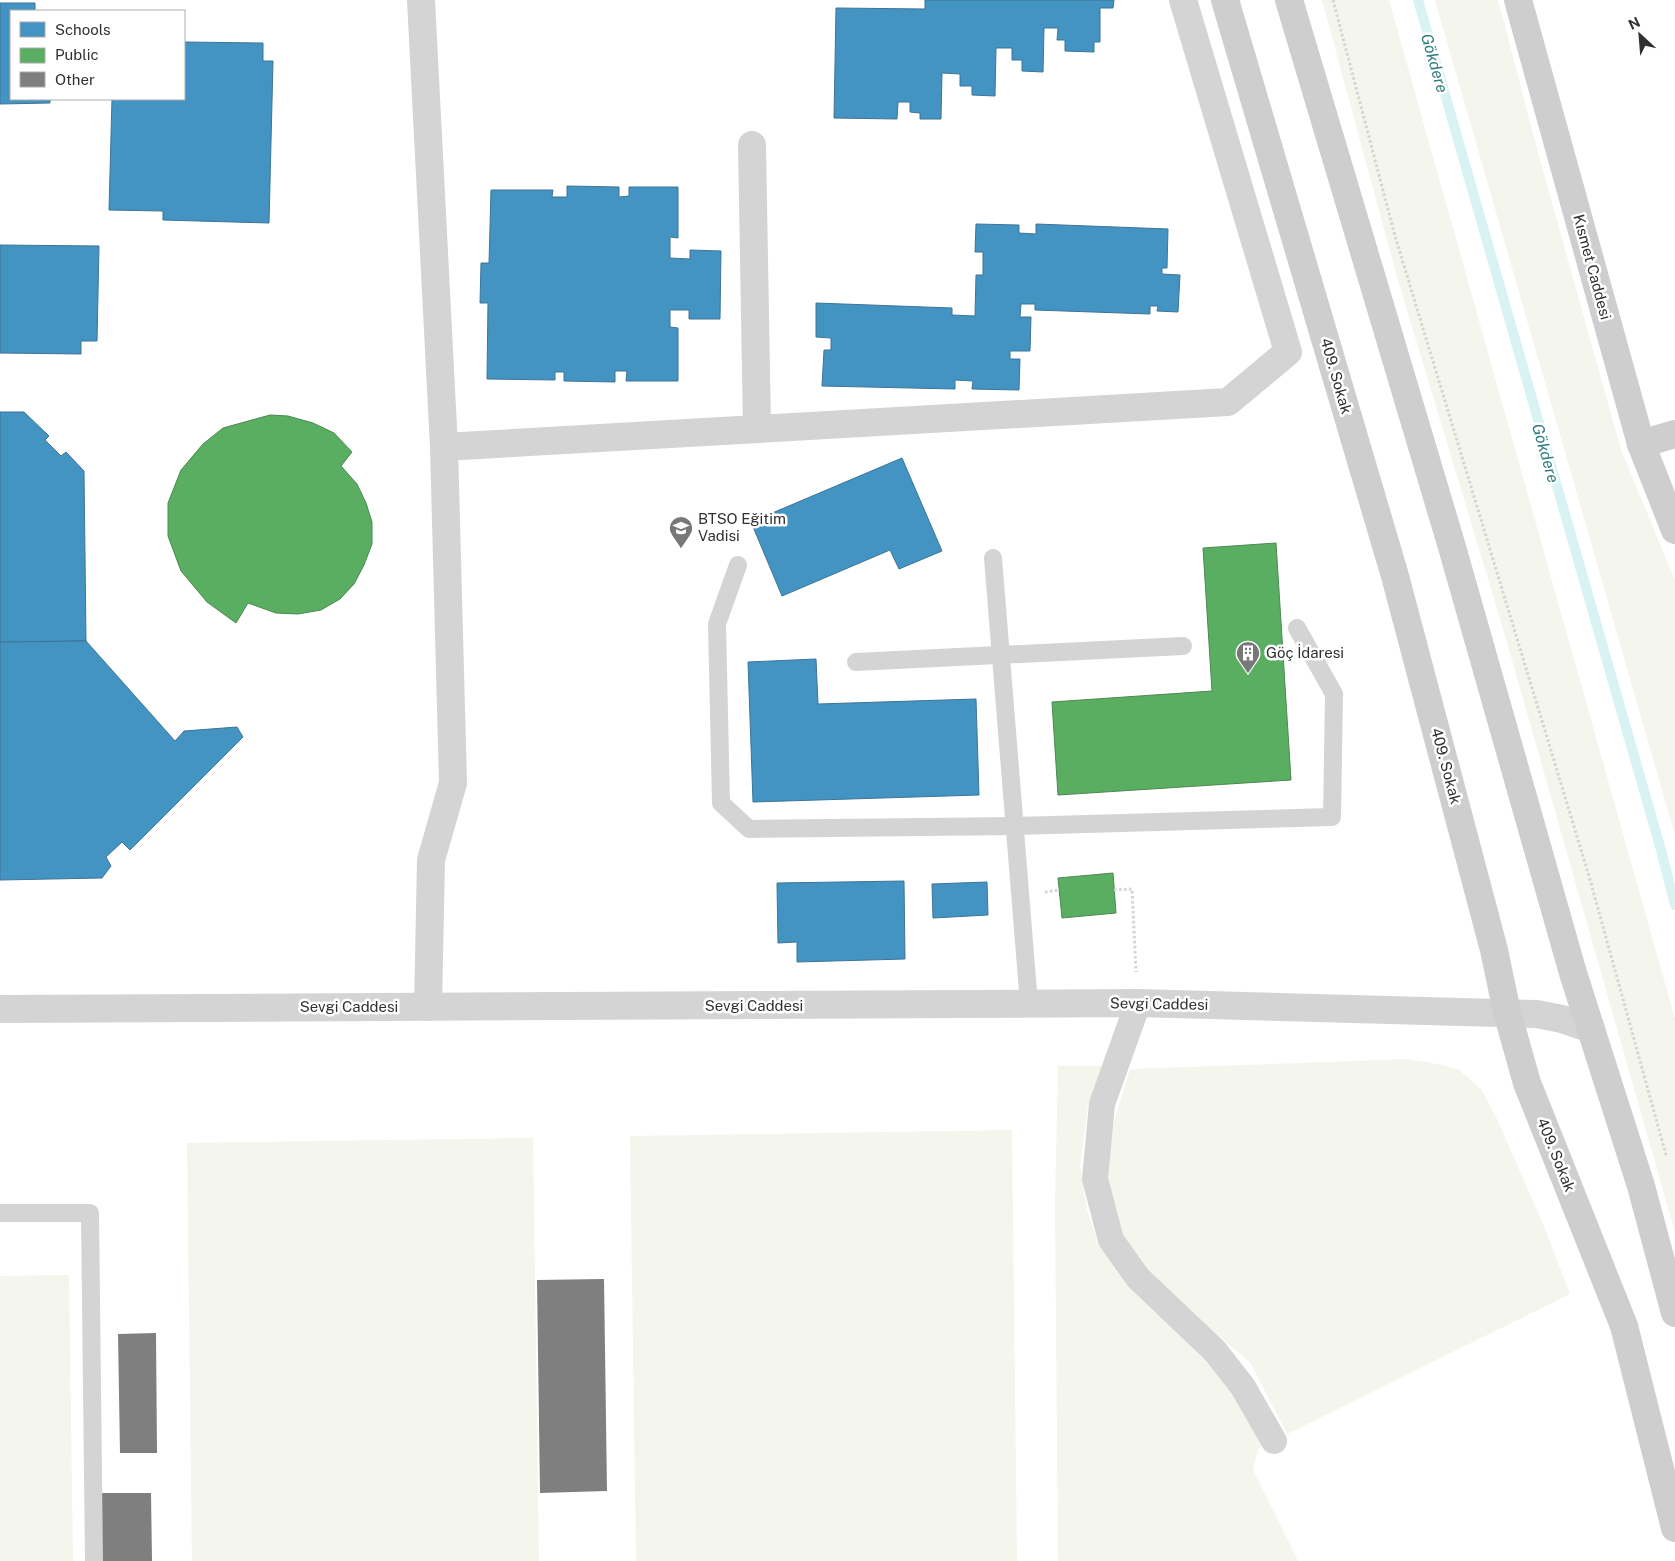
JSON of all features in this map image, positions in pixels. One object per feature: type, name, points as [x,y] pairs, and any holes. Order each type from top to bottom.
[{"type":"main road","name":"409. Sokak","points":[[1225,0],[1395,576],[1494,950],[1507,1012],[1527,1083],[1624,1326],[1675,1528]]},
{"type":"main road","points":[[1289,0],[1449,538],[1573,973],[1641,1186],[1675,1313]]},
{"type":"main road","name":"Kısmet Caddesi","points":[[1518,0],[1641,444],[1675,530]]},
{"type":"main road","points":[[1641,444],[1675,434]]},
{"type":"street","points":[[421,0],[444,447],[453,783],[431,860],[428,1007]]},
{"type":"street","points":[[444,447],[1228,402],[1288,352],[1183,0]]},
{"type":"street","points":[[752,145],[757,428]]},
{"type":"street","points":[[1138,1003],[1102,1104],[1095,1179],[1110,1240],[1138,1278],[1215,1351],[1243,1388],[1274,1441]]},
{"type":"street","name":"Sevgi Caddesi","points":[[0,1009],[1138,1003],[1507,1012],[1537,1014],[1562,1019],[1591,1029]]},
{"type":"lane","points":[[993,558],[1029,1004]]},
{"type":"lane","points":[[738,565],[717,624],[722,803],[749,829],[1015,826],[1332,817],[1334,694],[1297,628]]},
{"type":"lane","points":[[856,662],[1183,646]]},
{"type":"lane","points":[[0,1213],[90,1213],[94,1561]]},
{"type":"path","points":[[1333,0],[1395,236],[1589,876],[1667,1159]]},
{"type":"path","points":[[1114,890],[1132,889],[1138,1003]]},
{"type":"shaded area","points":[[1322,0],[1389,0],[1675,1019],[1675,1232],[1504,632],[1397,277]]},
{"type":"shaded area","points":[[1435,0],[1498,0],[1539,156],[1621,450],[1675,580],[1675,835]]},
{"type":"shaded area","points":[[1408,1059],[1443,1065],[1459,1070],[1481,1089],[1497,1119],[1543,1224],[1570,1294],[1287,1434],[1250,1362],[1144,1274],[1123,1245],[1104,1178],[1108,1141],[1130,1069]]},
{"type":"shaded area","points":[[1058,1066],[1108,1066],[1088,1106],[1080,1166],[1087,1210],[1099,1246],[1128,1287],[1154,1312],[1193,1341],[1215,1365],[1265,1445],[1258,1449],[1253,1470],[1298,1561],[1058,1561],[1055,1204]]},
{"type":"shaded area","points":[[1012,1130],[1017,1561],[636,1561],[630,1136]]},
{"type":"shaded area","points":[[533,1138],[539,1561],[192,1561],[187,1143]]},
{"type":"shaded area","points":[[69,1275],[73,1561],[0,1561],[0,1276]]},
{"type":"building: Schools","points":[[925,0],[1114,0],[1113,8],[1100,8],[1100,42],[1094,42],[1094,52],[1065,51],[1065,40],[1057,40],[1058,28],[1044,28],[1043,72],[1022,71],[1022,60],[1012,60],[1012,48],[996,48],[995,96],[972,95],[972,86],[960,86],[960,74],[942,73],[941,119],[920,119],[920,113],[910,112],[910,102],[898,102],[897,119],[834,118],[836,8],[925,9]]},
{"type":"building: Schools","points":[[0,3],[35,3],[35,10],[10,10],[10,100],[50,100],[50,103],[0,104]]},
{"type":"building: Schools","points":[[185,42],[263,43],[263,61],[273,61],[269,223],[163,220],[163,211],[109,210],[112,100],[185,100]]},
{"type":"building: Schools","points":[[567,186],[619,187],[619,197],[629,196],[629,187],[678,187],[678,238],[670,237],[670,258],[690,259],[690,250],[721,251],[720,319],[689,319],[689,310],[670,310],[670,327],[678,328],[678,381],[626,381],[627,371],[615,371],[615,382],[564,381],[564,372],[555,372],[555,380],[487,379],[488,303],[480,303],[481,263],[489,263],[491,190],[553,190],[552,197],[567,197]]},
{"type":"building: Schools","points":[[976,224],[1019,225],[1019,233],[1036,234],[1036,224],[1168,229],[1167,268],[1162,268],[1162,274],[1180,275],[1178,312],[1157,311],[1158,306],[1150,306],[1150,314],[1035,310],[1035,304],[1021,304],[1020,317],[1031,317],[1030,351],[1010,351],[1010,359],[1020,359],[1019,390],[972,389],[973,381],[955,380],[955,389],[822,386],[824,350],[831,350],[831,338],[816,337],[816,303],[952,308],[952,315],[975,316],[976,275],[983,275],[983,252],[975,252]]},
{"type":"building: Schools","points":[[0,245],[99,246],[97,341],[81,341],[81,354],[0,353]]},
{"type":"building: Schools","points":[[0,412],[24,412],[49,436],[45,440],[61,456],[66,452],[84,471],[86,641],[0,642]]},
{"type":"building: Schools","points":[[902,458],[942,551],[899,569],[890,550],[782,596],[751,522]]},
{"type":"building: Schools","points":[[86,641],[175,741],[184,731],[237,727],[243,737],[130,850],[122,842],[106,857],[111,866],[102,878],[0,880],[0,642]]},
{"type":"building: Schools","points":[[816,659],[818,704],[976,699],[979,795],[753,802],[748,662]]},
{"type":"building: Schools","points":[[904,881],[905,959],[797,962],[797,942],[778,943],[777,883]]},
{"type":"building: Schools","points":[[987,882],[988,915],[933,918],[932,884]]},
{"type":"building: Public","points":[[270,415],[288,416],[313,423],[334,433],[352,452],[341,466],[357,484],[366,503],[372,522],[372,544],[354,584],[340,599],[321,610],[298,614],[276,613],[248,603],[236,623],[207,602],[181,571],[168,536],[168,503],[181,470],[203,444],[223,428]]},
{"type":"building: Public","name":"Göç İdaresi","points":[[1276,543],[1291,780],[1058,795],[1052,702],[1212,691],[1203,548]]},
{"type":"building: Public","points":[[1113,873],[1116,913],[1062,918],[1058,878]]},
{"type":"building: Other","points":[[604,1279],[607,1491],[540,1493],[537,1280]]},
{"type":"building: Other","points":[[156,1333],[157,1453],[120,1453],[118,1334]]},
{"type":"building: Other","points":[[102,1493],[151,1493],[152,1561],[102,1561]]},
{"type":"waterway","name":"Gökdere","points":[[1418,0],[1661,850],[1675,905]]},
{"type":"place","name":"BTSO Eğitim Vadisi","points":[[681,549]]},
{"type":"place","name":"Göç İdaresi","points":[[1248,674]]}]
